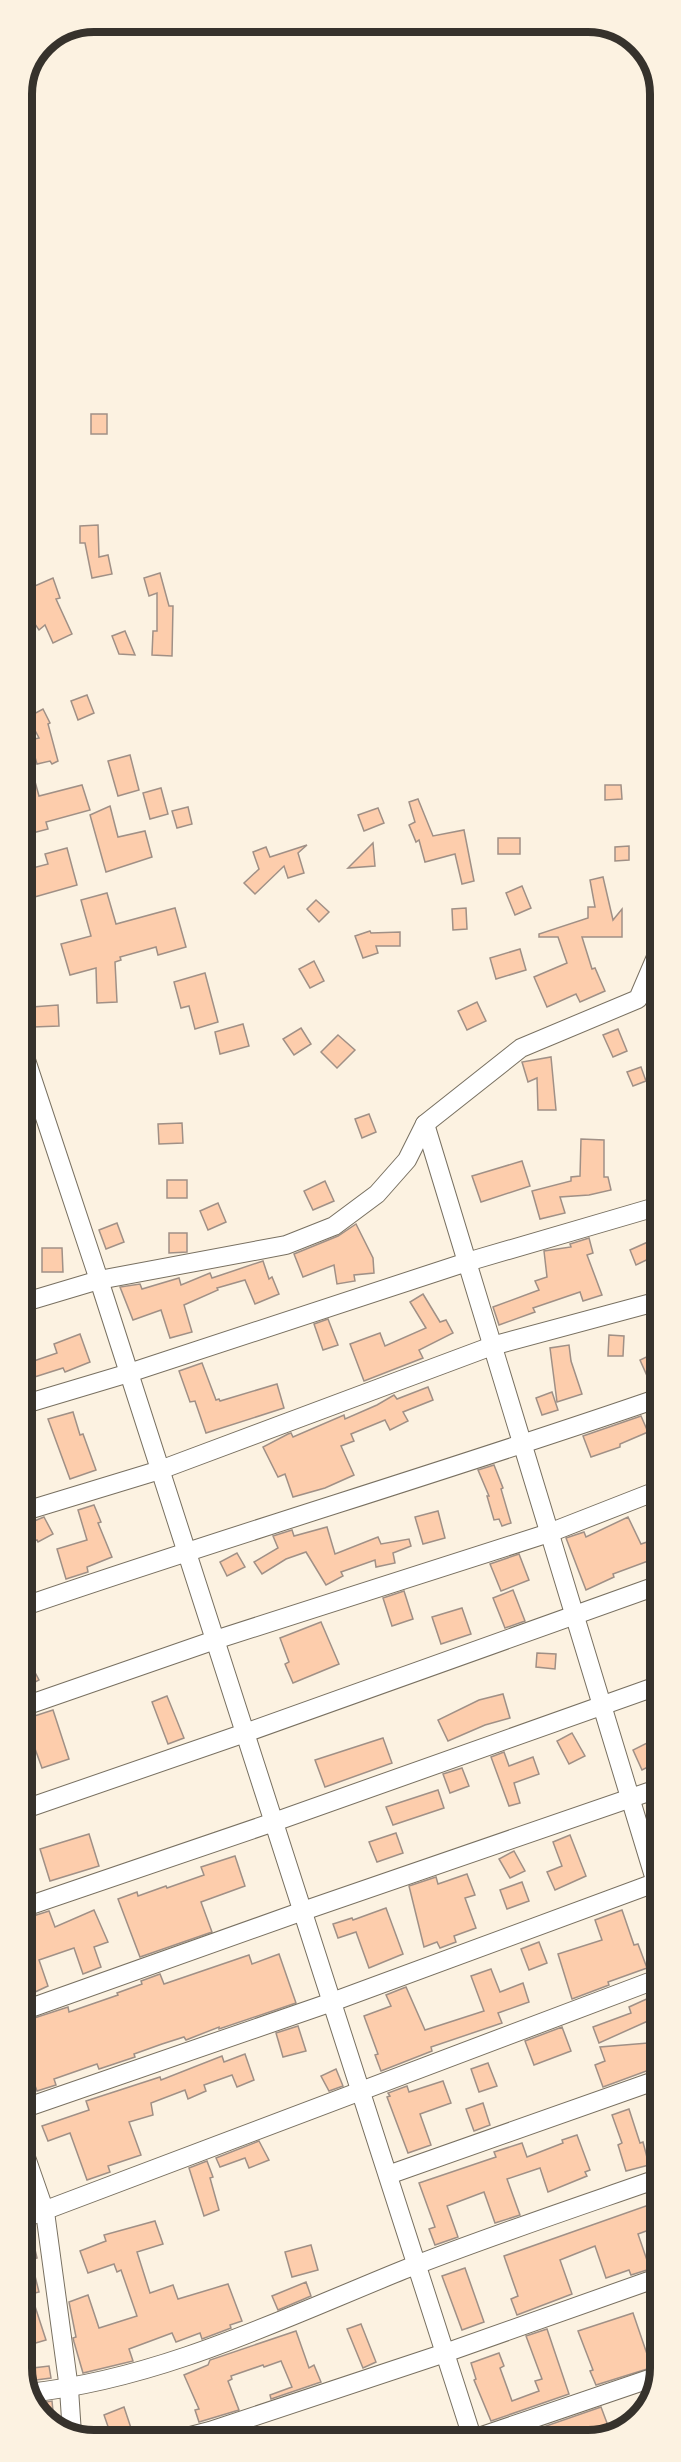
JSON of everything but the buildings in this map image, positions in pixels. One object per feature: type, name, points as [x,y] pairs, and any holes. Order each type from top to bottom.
[{"type":"street","points":[[32,1300],[99,1280],[286,1245],[334,1226],[376,1194],[407,1160],[425,1124],[520,1048],[638,999],[650,971]]},
{"type":"street","points":[[32,1078],[470,2430]]},
{"type":"street","points":[[425,1124],[650,1861]]},
{"type":"street","points":[[32,1402],[129,1373],[467,1262],[650,1209]]},
{"type":"street","points":[[32,1509],[160,1470],[492,1346],[650,1303]]},
{"type":"street","points":[[32,1604],[186,1551],[522,1445],[650,1401]]},
{"type":"street","points":[[32,1704],[215,1640],[549,1533],[650,1494]]},
{"type":"street","points":[[32,1807],[650,1589]]},
{"type":"street","points":[[32,1905],[274,1822],[650,1689]]},
{"type":"street","points":[[32,2007],[650,1791]]},
{"type":"street","points":[[32,2106],[650,1889]]},
{"type":"street","points":[[32,2216],[650,1982]]},
{"type":"street","points":[[388,2175],[650,2083]]},
{"type":"street","points":[[32,2175],[45,2212],[69,2389],[71,2426]]},
{"type":"street","points":[[36,2392],[69,2389],[191,2356],[417,2265],[650,2182]]},
{"type":"street","points":[[214,2430],[445,2353],[650,2281]]},
{"type":"street","points":[[502,2430],[648,2379]]}]
